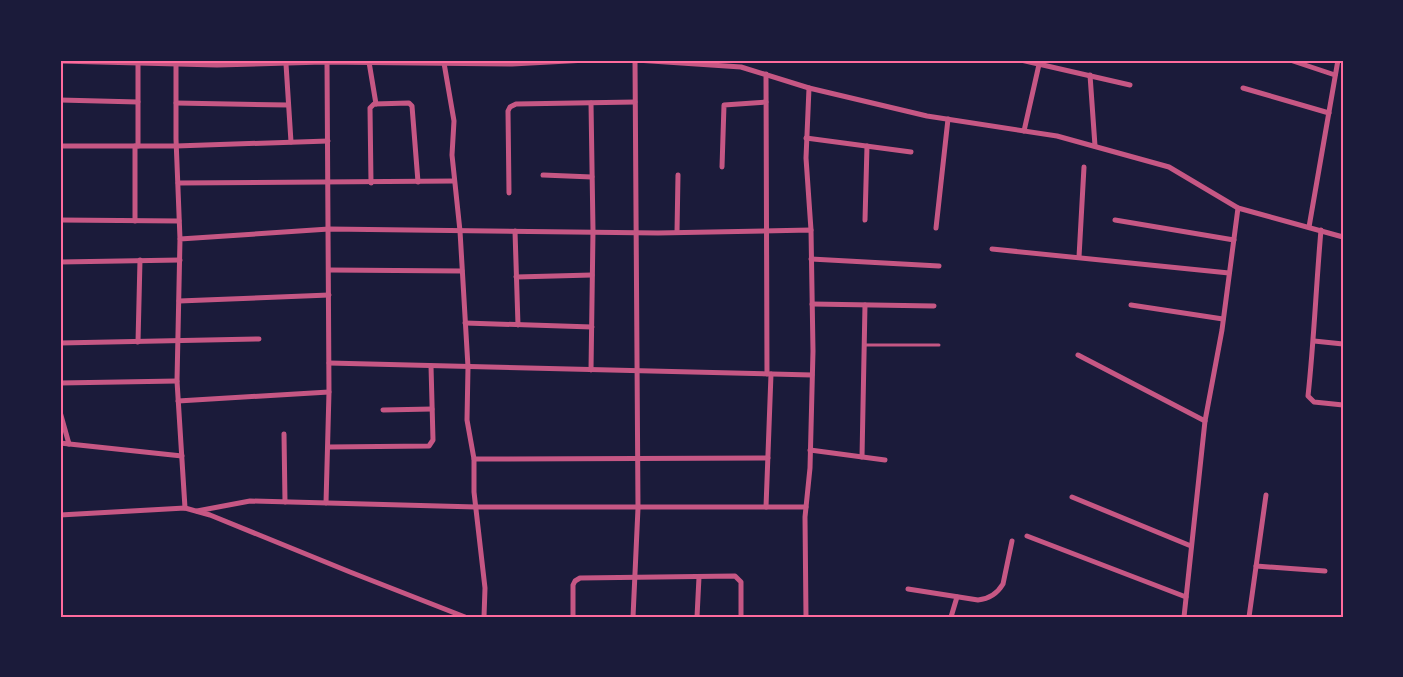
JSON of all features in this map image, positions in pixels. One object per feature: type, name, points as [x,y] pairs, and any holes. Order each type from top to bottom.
[{"type":"street","points":[[60,61],[138,64],[176,62],[286,64],[444,63],[452,61],[512,64],[586,60]]},
{"type":"street","points":[[633,617],[638,508],[636,60],[730,63],[808,88],[927,116],[1056,136],[1169,167],[1238,208],[1342,236],[1343,228]]},
{"type":"street","points":[[1022,60],[1040,62],[1130,85]]},
{"type":"street","points":[[1290,60],[1335,75]]},
{"type":"street","points":[[1309,227],[1338,60]]},
{"type":"street","points":[[176,62],[176,146],[180,239],[177,381],[185,508]]},
{"type":"street","points":[[326,503],[329,392],[327,62]]},
{"type":"street","points":[[369,62],[376,104]]},
{"type":"street","points":[[1024,131],[1040,62]]},
{"type":"street","points":[[444,63],[454,121],[452,155],[459,205],[468,368],[468,420],[474,459],[476,507],[485,588],[484,617]]},
{"type":"street","points":[[135,221],[138,64]]},
{"type":"street","points":[[286,64],[291,142]]},
{"type":"street","points":[[766,75],[769,374],[766,507]]},
{"type":"street","points":[[1090,75],[1095,146]]},
{"type":"street","points":[[806,617],[806,507],[812,375],[811,230],[806,158],[808,88]]},
{"type":"street","points":[[1243,88],[1329,113]]},
{"type":"street","points":[[60,100],[138,102]]},
{"type":"street","points":[[509,193],[508,111],[510,106],[516,104],[635,102]]},
{"type":"street","points":[[722,167],[724,105],[765,102]]},
{"type":"street","points":[[176,103],[288,105]]},
{"type":"street","points":[[591,103],[593,231],[591,370]]},
{"type":"street","points":[[371,183],[370,108],[371,105],[376,104],[411,104],[418,182]]},
{"type":"street","points":[[936,228],[948,119]]},
{"type":"street","points":[[806,138],[911,152]]},
{"type":"street","points":[[60,146],[176,146],[327,141]]},
{"type":"street","points":[[865,219],[867,146]]},
{"type":"street","points":[[1079,257],[1084,166]]},
{"type":"street","points":[[543,175],[592,177]]},
{"type":"street","points":[[676,232],[678,175]]},
{"type":"street","points":[[178,183],[454,182]]},
{"type":"street","points":[[1184,617],[1205,421],[1223,319],[1238,208]]},
{"type":"street","points":[[60,220],[179,221]]},
{"type":"street","points":[[1115,220],[1234,240]]},
{"type":"street","points":[[180,239],[329,229],[636,232],[811,230]]},
{"type":"street","points":[[1321,230],[1308,396],[1314,402],[1343,405]]},
{"type":"street","points":[[515,231],[518,325]]},
{"type":"street","points":[[992,249],[1229,273]]},
{"type":"street","points":[[811,259],[939,266]]},
{"type":"street","points":[[138,342],[140,260]]},
{"type":"street","points":[[60,262],[180,260]]},
{"type":"street","points":[[329,270],[462,271]]},
{"type":"street","points":[[516,277],[592,275]]},
{"type":"street","points":[[179,300],[329,295]]},
{"type":"street","points":[[812,304],[934,306]]},
{"type":"street","points":[[1131,304],[1223,319]]},
{"type":"street","points":[[862,457],[865,305]]},
{"type":"street","points":[[465,323],[592,327]]},
{"type":"street","points":[[60,343],[259,339]]},
{"type":"street","points":[[1314,341],[1343,344]]},
{"type":"street","points":[[1078,355],[1205,421]]},
{"type":"street","points":[[329,363],[812,375]]},
{"type":"street","points":[[328,447],[429,446],[433,441],[431,366]]},
{"type":"street","points":[[60,383],[177,381]]},
{"type":"street","points":[[178,401],[329,392]]},
{"type":"street","points":[[383,410],[432,409]]},
{"type":"street","points":[[60,412],[69,444]]},
{"type":"street","points":[[284,434],[285,502]]},
{"type":"street","points":[[60,443],[182,456]]},
{"type":"street","points":[[810,450],[885,460]]},
{"type":"street","points":[[474,459],[768,458]]},
{"type":"street","points":[[1249,617],[1266,495]]},
{"type":"street","points":[[1072,497],[1191,546]]},
{"type":"street","points":[[197,511],[250,501],[476,507],[806,507]]},
{"type":"street","points":[[60,515],[185,508],[197,511],[465,617]]},
{"type":"street","points":[[1027,536],[1186,597]]},
{"type":"street","points":[[908,589],[984,600],[1000,590],[1003,585],[1012,541]]},
{"type":"street","points":[[1256,566],[1325,571]]},
{"type":"street","points":[[573,617],[573,585],[580,578],[735,576],[741,582],[741,617]]},
{"type":"street","points":[[698,617],[699,577]]},
{"type":"street","points":[[951,617],[957,597]]},
{"type":"lane","points":[[864,345],[939,345]]}]
